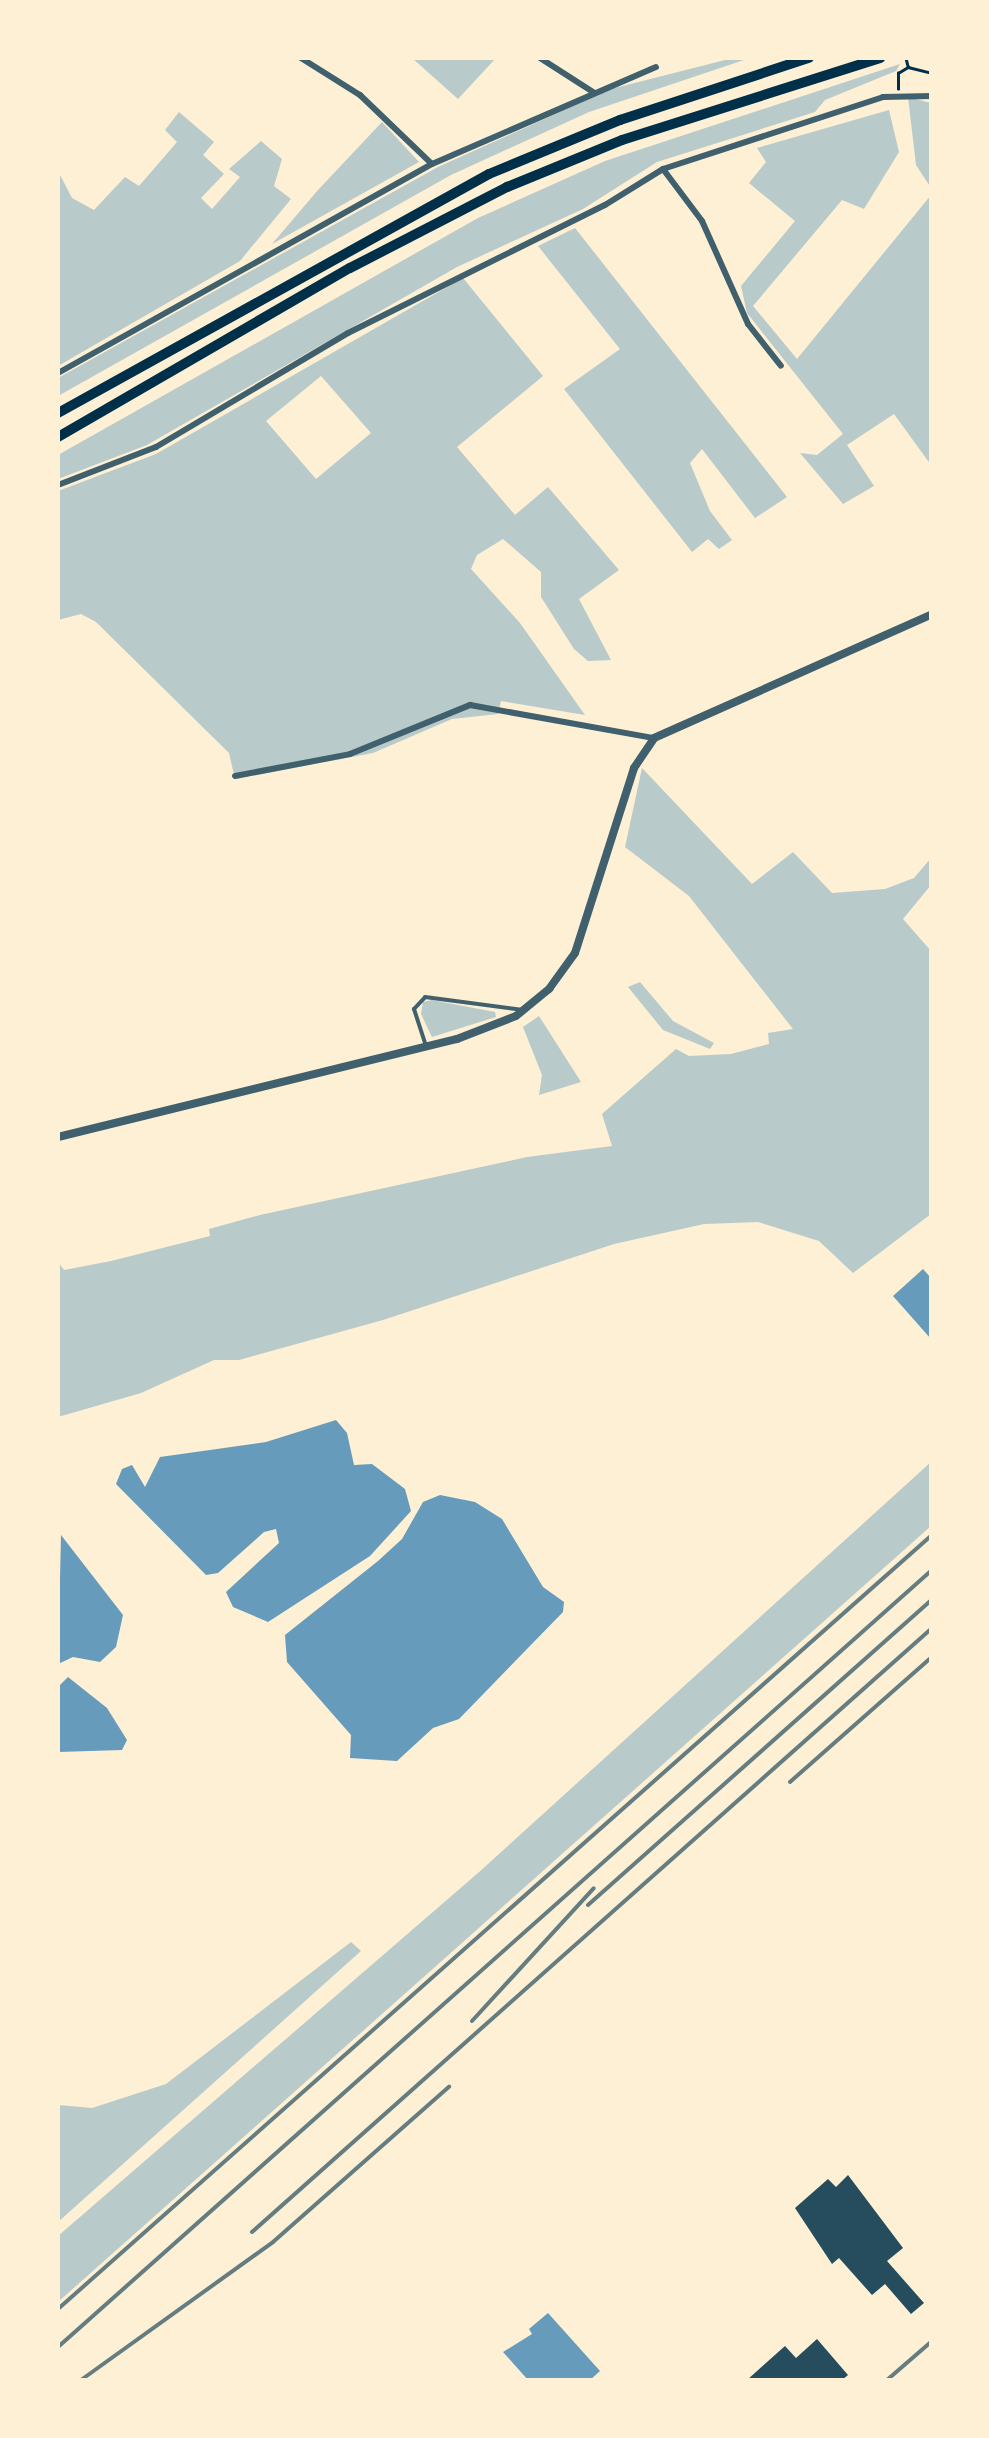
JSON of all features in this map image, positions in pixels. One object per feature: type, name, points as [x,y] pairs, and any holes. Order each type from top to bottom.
[{"type":"main road","points":[[58,414],[472,182],[620,120],[809,58]]},
{"type":"main road","points":[[58,437],[350,268],[507,188],[622,140],[880,58]]},
{"type":"street","points":[[301,58],[360,95],[432,164]]},
{"type":"street","points":[[540,58],[593,92]]},
{"type":"street","points":[[58,373],[432,164],[656,67]]},
{"type":"street","points":[[58,485],[156,447],[348,333],[605,206],[663,169],[898,93],[932,96]]},
{"type":"street","points":[[663,169],[713,241],[748,324],[781,366]]},
{"type":"street","points":[[58,1137],[426,1046],[492,1028],[524,1010],[560,978],[583,936],[634,768],[654,738],[932,614]]},
{"type":"street","points":[[234,776],[350,754],[470,704],[654,738]]},
{"type":"lane","points":[[426,1046],[414,1010],[425,997],[524,1010]]},
{"type":"path","points":[[906,58],[908,67]]},
{"type":"path","points":[[898,93],[898,73],[908,67],[932,73]]},
{"type":"shaded area","points":[[412,58],[496,58],[458,99]]},
{"type":"shaded area","points":[[733,58],[750,58],[589,112],[451,175],[58,396],[58,378],[438,167],[611,89]]},
{"type":"shaded area","points":[[900,64],[896,71],[825,100],[815,112],[657,162],[583,209],[457,267],[147,445],[58,479],[58,455],[478,218],[605,161]]},
{"type":"shaded area","points":[[908,97],[931,103],[931,188],[916,165]]},
{"type":"shaded area","points":[[889,110],[899,152],[864,209],[842,200],[753,306],[797,359],[931,195],[931,465],[894,414],[847,445],[874,486],[843,504],[800,453],[817,455],[843,434],[747,313],[741,286],[795,221],[749,183],[766,162],[757,148]]},
{"type":"shaded area","points":[[179,112],[214,142],[203,155],[224,174],[201,198],[212,209],[240,177],[229,169],[261,141],[282,159],[274,186],[291,199],[240,261],[58,366],[58,171],[72,198],[94,210],[125,177],[139,186],[177,142],[165,130]]},
{"type":"shaded area","points":[[382,122],[419,162],[272,244],[318,190]]},
{"type":"shaded area","points":[[575,228],[787,497],[755,518],[702,449],[690,463],[710,511],[732,540],[719,549],[708,539],[692,552],[564,389],[620,349],[538,246]]},
{"type":"shaded area","points":[[463,278],[543,376],[457,447],[515,515],[548,487],[619,570],[579,599],[611,660],[588,661],[574,649],[541,597],[541,572],[503,539],[477,555],[471,569],[520,623],[585,715],[501,701],[498,714],[452,719],[373,753],[235,779],[229,753],[96,622],[81,614],[58,620],[58,491],[156,454]],"holes":[[[321,376],[371,433],[316,479],[266,421]]]},
{"type":"shaded area","points":[[642,768],[752,884],[793,852],[832,893],[885,889],[914,878],[931,858],[931,885],[903,919],[931,951],[931,1214],[853,1273],[819,1241],[758,1222],[704,1224],[614,1244],[383,1320],[239,1360],[214,1360],[141,1393],[58,1417],[58,1262],[64,1270],[111,1261],[210,1236],[209,1229],[260,1215],[527,1157],[612,1146],[602,1114],[676,1049],[689,1056],[731,1054],[769,1044],[768,1033],[793,1029],[689,896],[625,847]]},
{"type":"shaded area","points":[[640,982],[673,1021],[714,1043],[710,1049],[663,1030],[628,987]]},
{"type":"shaded area","points":[[432,1000],[495,1012],[496,1017],[432,1037],[421,1014],[423,1002]]},
{"type":"shaded area","points":[[539,1016],[581,1082],[539,1095],[542,1075],[523,1027]]},
{"type":"shaded area","points":[[931,1462],[931,1526],[58,2302],[58,2236],[478,1873]]},
{"type":"shaded area","points":[[351,1942],[361,1951],[58,2222],[58,2105],[92,2108],[166,2084]]},
{"type":"water","points":[[923,1269],[931,1278],[931,1339],[893,1296]]},
{"type":"water","points":[[336,1420],[347,1433],[354,1465],[372,1464],[405,1489],[411,1511],[370,1556],[268,1622],[233,1607],[226,1592],[279,1543],[276,1529],[264,1532],[218,1573],[206,1575],[116,1484],[122,1469],[132,1465],[145,1487],[160,1457],[266,1442]]},
{"type":"water","points":[[440,1495],[475,1502],[502,1519],[543,1587],[564,1602],[563,1612],[459,1719],[433,1728],[397,1761],[350,1758],[351,1735],[287,1662],[285,1635],[378,1561],[402,1539],[423,1502]]},
{"type":"water","points":[[61,1535],[123,1615],[116,1647],[100,1662],[73,1657],[58,1664]]},
{"type":"water","points":[[68,1677],[107,1708],[127,1740],[122,1750],[58,1752],[58,1687]]},
{"type":"water","points":[[548,2313],[600,2371],[590,2380],[528,2380],[503,2352],[532,2334],[529,2329]]},
{"type":"building","points":[[848,2175],[903,2248],[887,2261],[924,2303],[911,2314],[885,2284],[872,2295],[839,2258],[832,2264],[795,2208],[828,2179],[836,2187]]},
{"type":"building","points":[[817,2339],[848,2375],[842,2380],[747,2380],[785,2346],[796,2358]]},
{"type":"railway","points":[[58,2309],[932,1535]]},
{"type":"railway","points":[[58,2347],[932,1570]]},
{"type":"railway","points":[[588,1905],[932,1600]]},
{"type":"railway","points":[[252,2232],[932,1628]]},
{"type":"railway","points":[[790,1782],[932,1657]]},
{"type":"railway","points":[[472,2021],[594,1888]]},
{"type":"railway","points":[[81,2380],[273,2242],[449,2087]]},
{"type":"railway","points":[[887,2380],[932,2341]]}]
